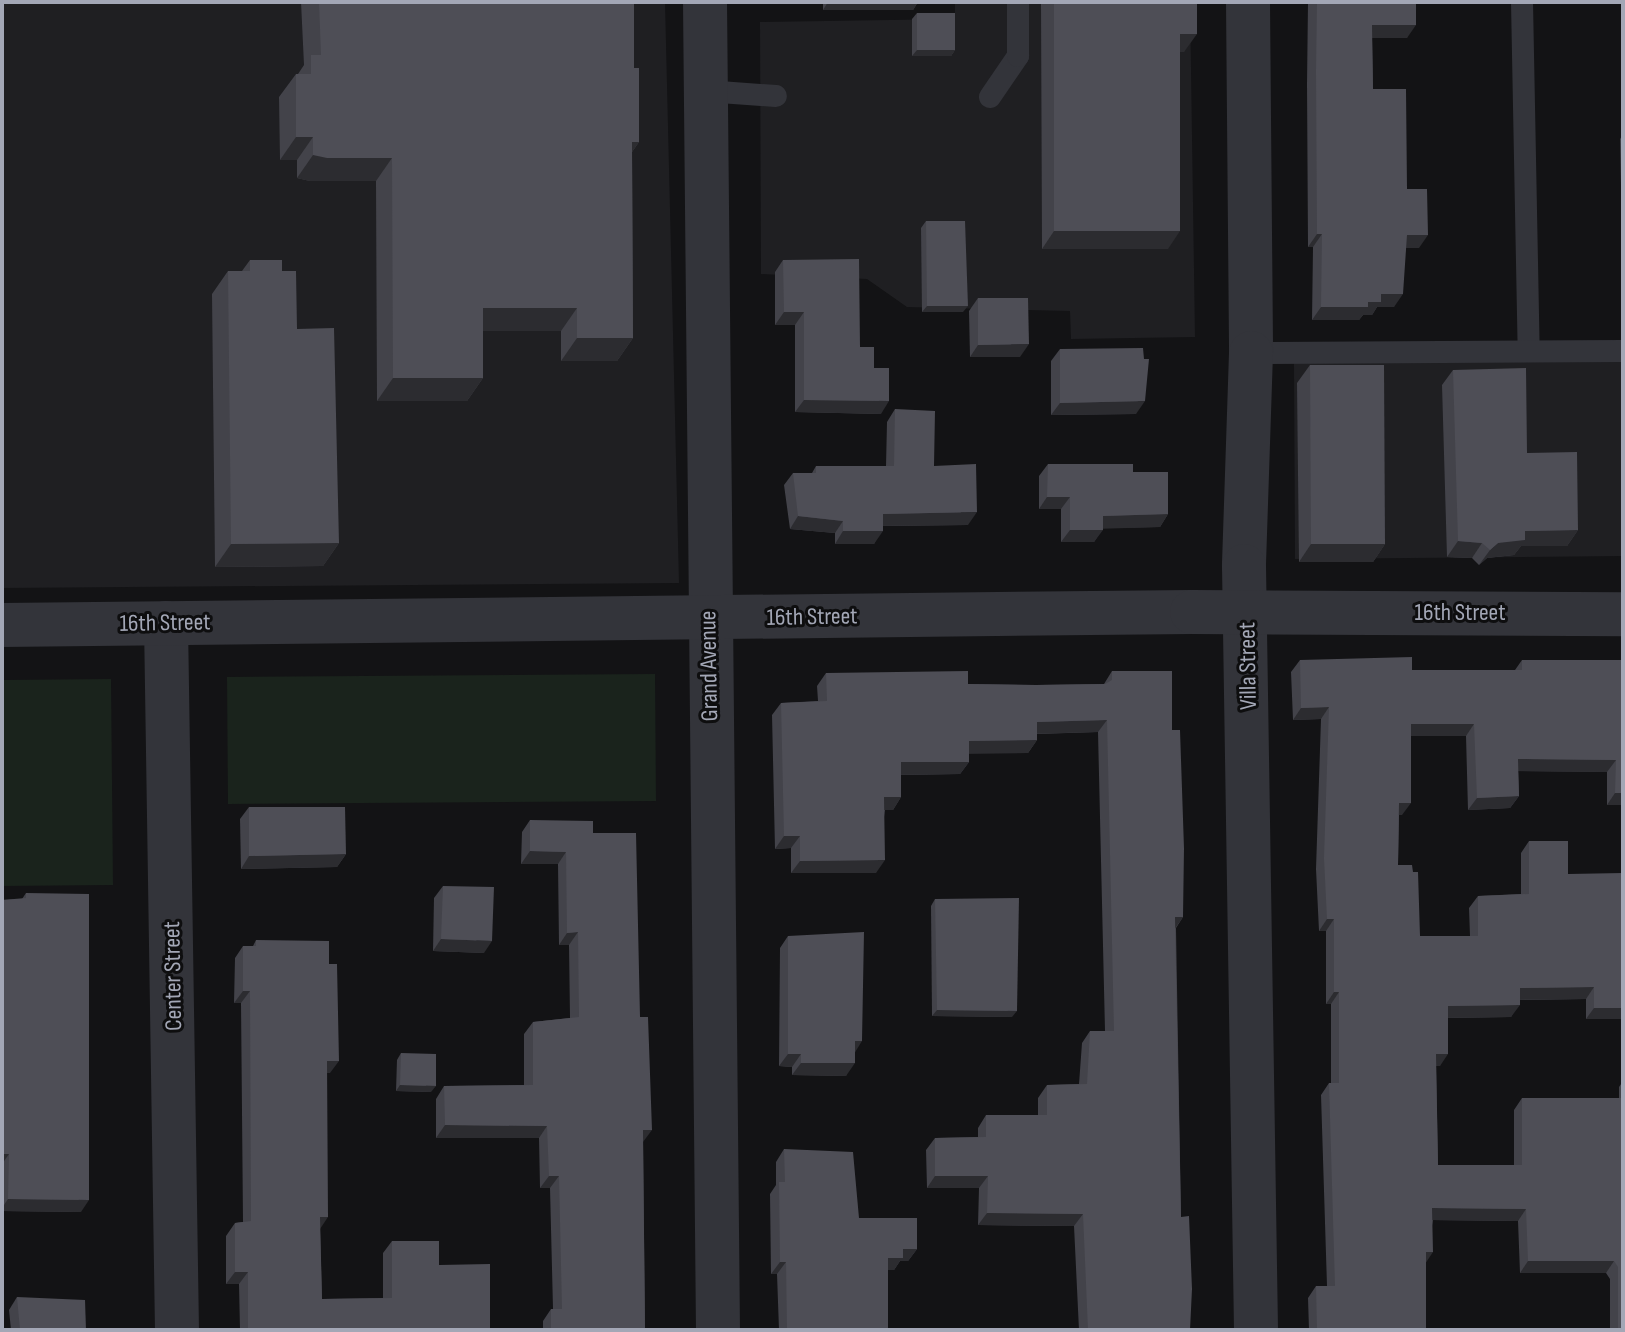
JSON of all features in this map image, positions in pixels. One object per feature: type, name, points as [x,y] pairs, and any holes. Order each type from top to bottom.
[{"type":"street","name":"Grand Avenue","points":[[705,2],[708,619],[718,1330]]},
{"type":"street","name":"Villa Street","points":[[1248,2],[1251,353],[1247,612],[1256,1330]]},
{"type":"street","name":"16th Street","points":[[2,625],[1247,612],[1623,614]]},
{"type":"street","name":"Center Street","points":[[166,623],[177,1330]]},
{"type":"lane","points":[[990,97],[1018,56],[1018,2]]},
{"type":"lane","points":[[1522,2],[1529,351]]},
{"type":"lane","points":[[706,91],[776,96]]},
{"type":"lane","points":[[1251,353],[1623,351]]},
{"type":"shaded area","points":[[2,2],[665,2],[679,583],[2,588]]},
{"type":"shaded area","points":[[955,2],[1190,2],[1195,337],[1071,339],[1070,311],[907,307],[867,279],[761,274],[760,22],[955,19]]},
{"type":"shaded area","points":[[1623,359],[1623,556],[1295,559],[1294,361]]},
{"type":"shaded area","points":[[655,674],[656,801],[228,804],[227,677]]},
{"type":"shaded area","points":[[111,679],[113,885],[2,886],[2,680]]},
{"type":"building","points":[[319,2],[634,2],[634,68],[639,68],[639,142],[632,142],[633,338],[577,338],[577,308],[483,308],[483,378],[393,378],[392,158],[327,158],[313,155],[313,137],[296,137],[296,74],[311,74],[311,55],[321,55]]},
{"type":"building","points":[[1054,2],[1197,2],[1197,34],[1180,34],[1180,231],[1054,231]]},
{"type":"building","points":[[1317,2],[1416,2],[1416,25],[1372,25],[1373,89],[1406,89],[1407,189],[1427,189],[1428,235],[1407,235],[1403,294],[1381,294],[1381,302],[1368,302],[1368,307],[1321,307],[1322,234],[1317,234]]},
{"type":"building","points":[[917,13],[955,13],[955,50],[917,50]]},
{"type":"building","points":[[926,221],[965,221],[968,306],[927,306]]},
{"type":"building","points":[[859,259],[860,347],[874,347],[874,368],[889,368],[889,401],[804,400],[804,312],[784,312],[783,260]]},
{"type":"building","points":[[250,260],[282,260],[282,271],[296,271],[297,329],[334,328],[339,543],[231,544],[228,271],[250,271]]},
{"type":"building","points":[[978,298],[1028,298],[1029,344],[978,345]]},
{"type":"building","points":[[1143,348],[1144,359],[1149,359],[1145,401],[1060,403],[1060,349]]},
{"type":"building","points":[[1310,365],[1384,365],[1385,544],[1311,544]]},
{"type":"building","points":[[1526,368],[1527,453],[1577,452],[1578,530],[1525,531],[1525,540],[1498,543],[1490,550],[1482,543],[1458,541],[1453,370]]},
{"type":"building","points":[[895,409],[935,411],[934,466],[976,464],[977,512],[883,514],[883,531],[843,531],[843,521],[798,516],[793,473],[816,473],[816,466],[894,466]]},
{"type":"building","points":[[1048,464],[1133,464],[1133,472],[1168,472],[1168,514],[1103,516],[1103,530],[1070,530],[1070,497],[1047,497]]},
{"type":"building","points":[[1412,657],[1412,670],[1522,670],[1522,660],[1623,660],[1623,793],[1615,793],[1616,760],[1518,759],[1519,796],[1477,798],[1474,724],[1411,724],[1411,803],[1399,803],[1398,865],[1412,865],[1413,872],[1418,872],[1420,936],[1478,936],[1478,896],[1529,894],[1529,841],[1568,841],[1568,874],[1623,873],[1623,1008],[1594,1008],[1594,987],[1520,988],[1520,1005],[1448,1006],[1448,1054],[1436,1054],[1438,1165],[1522,1165],[1522,1098],[1623,1098],[1623,1330],[1618,1330],[1618,1267],[1614,1261],[1528,1261],[1526,1209],[1432,1208],[1433,1252],[1426,1252],[1426,1330],[1317,1330],[1316,1286],[1335,1286],[1329,1083],[1339,1083],[1339,992],[1334,992],[1334,919],[1327,919],[1324,858],[1329,707],[1301,708],[1300,660]]},
{"type":"building","points":[[968,671],[968,684],[1036,685],[1105,684],[1112,680],[1112,671],[1172,671],[1172,730],[1180,730],[1184,848],[1183,917],[1175,917],[1181,1217],[1189,1216],[1190,1330],[1088,1330],[1083,1214],[987,1213],[988,1176],[935,1176],[935,1138],[986,1137],[986,1115],[1047,1115],[1047,1085],[1087,1084],[1090,1031],[1114,1031],[1107,720],[1037,722],[1037,740],[969,741],[969,762],[901,762],[901,797],[884,797],[885,860],[800,861],[800,836],[784,836],[781,703],[827,701],[826,673]]},
{"type":"building","points":[[249,807],[345,807],[346,854],[249,856]]},
{"type":"building","points":[[530,820],[593,821],[593,833],[636,833],[640,1017],[648,1017],[652,1130],[643,1130],[645,1330],[551,1330],[551,1309],[562,1309],[559,1176],[549,1176],[547,1126],[445,1125],[444,1086],[533,1085],[533,1022],[579,1017],[578,932],[567,933],[566,852],[530,851]]},
{"type":"building","points":[[443,886],[494,887],[492,941],[441,939]]},
{"type":"building","points":[[26,893],[89,894],[89,1200],[8,1199],[9,1154],[2,1154],[2,900],[26,898]]},
{"type":"building","points":[[1019,898],[1017,1011],[937,1010],[935,899]]},
{"type":"building","points":[[864,932],[862,1041],[855,1041],[855,1063],[801,1063],[801,1054],[788,1054],[788,936]]},
{"type":"building","points":[[256,940],[329,941],[329,964],[337,964],[339,1061],[327,1061],[328,1217],[320,1217],[322,1299],[392,1298],[392,1241],[439,1241],[439,1265],[490,1264],[490,1330],[248,1330],[248,1272],[235,1272],[235,1223],[251,1221],[250,991],[243,991],[243,946],[256,946]]},
{"type":"building","points":[[401,1053],[436,1054],[436,1086],[400,1085]]},
{"type":"building","points":[[784,1149],[853,1152],[859,1218],[917,1218],[917,1249],[903,1249],[903,1258],[888,1258],[888,1330],[787,1330],[786,1262],[780,1262],[779,1182],[785,1182]]},
{"type":"building","points":[[17,1297],[85,1300],[86,1330],[20,1330]]}]
